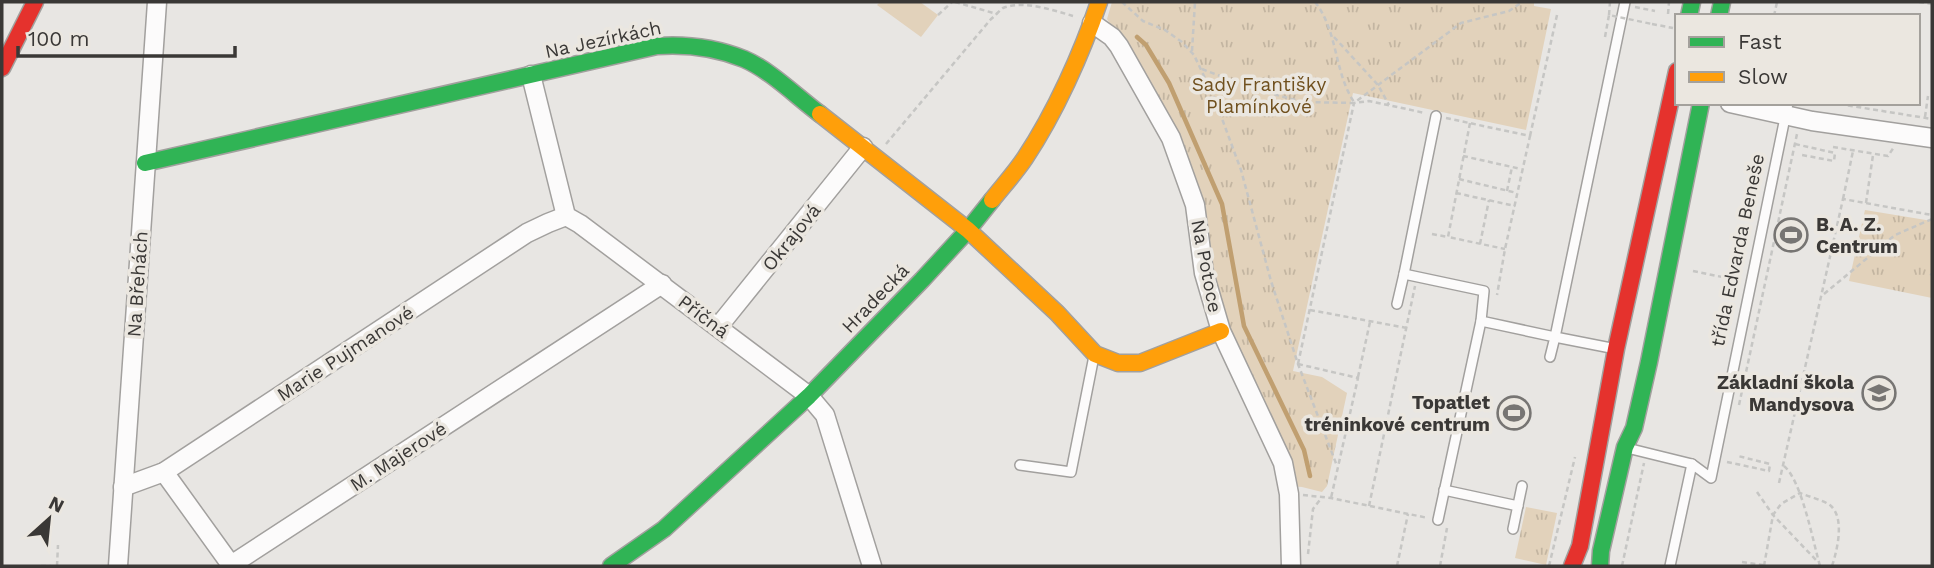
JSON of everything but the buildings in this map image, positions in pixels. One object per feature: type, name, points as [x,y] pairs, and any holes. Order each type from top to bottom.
[{"type":"street","points":[[2,68],[35,2]]},
{"type":"street","name":"Na Břehách","points":[[118,566],[157,2]]},
{"type":"street","name":"Hradecká","points":[[611,566],[664,530],[808,396],[968,230],[1025,158],[1061,93],[1099,2]]},
{"type":"street","name":"Na Potoce","points":[[1092,23],[1119,46],[1171,138],[1195,205],[1204,273],[1221,331],[1283,463],[1289,494],[1290,566]]},
{"type":"street","name":"Na Jezírkách","points":[[145,163],[657,46],[706,48],[744,59],[764,70],[869,152],[968,230],[1057,313],[1095,354]]},
{"type":"street","points":[[531,75],[566,216]]},
{"type":"street","points":[[1572,566],[1580,546],[1616,349],[1675,80]]},
{"type":"street","points":[[1600,566],[1601,551],[1625,447],[1634,428],[1649,362],[1701,105]]},
{"type":"street","points":[[1749,105],[1787,109],[1812,121],[1932,138]]},
{"type":"street","name":"Okrajová","points":[[718,327],[869,152]]},
{"type":"street","name":"Příčná","points":[[566,216],[662,284],[808,396],[825,415],[872,566]]},
{"type":"street","name":"Marie Pujmanové","points":[[123,487],[164,472],[527,233],[566,216]]},
{"type":"street","name":"M. Majerové","points":[[164,472],[231,565],[662,284]]},
{"type":"street","points":[[1095,354],[1118,363],[1140,363],[1221,331]]},
{"type":"lane","points":[[1550,357],[1625,3]]},
{"type":"lane","name":"třída Edvarda Beneše","points":[[1625,447],[1692,464],[1711,478],[1787,109]]},
{"type":"lane","points":[[1397,304],[1436,116]]},
{"type":"lane","points":[[1404,274],[1484,291],[1481,321],[1438,520]]},
{"type":"lane","points":[[1481,321],[1616,349]]},
{"type":"lane","points":[[1020,465],[1071,472],[1095,354]]},
{"type":"lane","points":[[1670,566],[1692,464]]},
{"type":"lane","points":[[1513,530],[1522,486]]},
{"type":"lane","points":[[1444,490],[1518,506]]},
{"type":"path","points":[[938,15],[954,2],[997,14]]},
{"type":"path","points":[[977,2],[978,8]]},
{"type":"path","points":[[1122,2],[1143,21],[1165,30],[1182,42],[1192,53],[1214,97],[1241,170],[1271,281],[1298,364],[1337,466]]},
{"type":"path","points":[[1192,53],[1195,2]]},
{"type":"path","points":[[1315,2],[1322,11],[1346,90],[1354,103]]},
{"type":"path","points":[[1200,68],[1254,89],[1303,102],[1354,103],[1461,23],[1510,11],[1522,2]]},
{"type":"path","points":[[1605,37],[1611,2]]},
{"type":"path","points":[[1668,14],[1669,2]]},
{"type":"path","points":[[1919,2],[1932,4]]},
{"type":"path","points":[[869,152],[997,14],[1012,3],[1032,3],[1092,23]]},
{"type":"path","points":[[1625,3],[1655,11]]},
{"type":"path","points":[[1530,136],[1557,15]]},
{"type":"path","points":[[1609,15],[1675,29]]},
{"type":"path","points":[[1331,35],[1378,85],[1390,105]]},
{"type":"path","points":[[1925,118],[1928,96]]},
{"type":"path","points":[[1845,105],[1932,119]]},
{"type":"path","points":[[1448,237],[1470,123]]},
{"type":"path","points":[[1738,412],[1797,134]]},
{"type":"path","points":[[1795,144],[1835,153],[1833,161],[1802,155]]},
{"type":"path","points":[[1833,147],[1888,156],[1894,146]]},
{"type":"path","points":[[1779,483],[1853,151]]},
{"type":"path","points":[[1866,203],[1874,154]]},
{"type":"path","points":[[1463,156],[1523,169]]},
{"type":"path","points":[[1507,191],[1512,167]]},
{"type":"path","points":[[1459,179],[1518,193]]},
{"type":"path","points":[[1456,193],[1515,206]]},
{"type":"path","points":[[1480,244],[1489,200]]},
{"type":"path","points":[[1843,200],[1932,217]]},
{"type":"path","points":[[1822,296],[1895,235],[1932,217]]},
{"type":"path","points":[[1432,234],[1505,249]]},
{"type":"path","points":[[1693,271],[1737,280]]},
{"type":"path","points":[[1369,506],[1417,277]]},
{"type":"path","points":[[1309,310],[1407,328]]},
{"type":"path","points":[[1331,498],[1370,322]]},
{"type":"path","points":[[1298,364],[1358,378]]},
{"type":"path","points":[[1549,566],[1577,448]]},
{"type":"path","points":[[1730,451],[1727,463],[1769,471],[1770,464],[1738,456]]},
{"type":"path","points":[[1784,467],[1790,472],[1800,493],[1819,564]]},
{"type":"path","points":[[1757,492],[1773,515],[1819,564]]},
{"type":"path","points":[[1742,562],[1763,566],[1773,515],[1781,504],[1800,493]]},
{"type":"path","points":[[1800,493],[1830,505],[1835,510],[1839,526],[1838,550],[1832,566]]},
{"type":"path","points":[[1289,494],[1331,498],[1448,522],[1440,566]]},
{"type":"path","points":[[1308,555],[1313,509],[1322,497]]},
{"type":"path","points":[[1396,566],[1408,514]]},
{"type":"path","points":[[57,566],[58,545]]},
{"type":"path","points":[[41,566],[51,566]]},
{"type":"green space","points":[[880,2],[920,2],[938,15],[921,37],[877,5]]},
{"type":"green space","name":"Sady Františky Plamínkové","points":[[1112,2],[1534,2],[1534,6],[1551,9],[1526,130],[1353,93],[1293,371],[1322,377],[1347,393],[1327,486],[1322,492],[1290,486],[1228,334],[1171,125],[1107,19]]},
{"type":"green space","points":[[1865,210],[1932,221],[1932,298],[1849,281]]},
{"type":"green space","points":[[1526,507],[1557,513],[1546,565],[1515,558]]},
{"type":"waterway","points":[[1137,37],[1146,45],[1169,83],[1222,204],[1244,326],[1304,450],[1310,476]]},
{"type":"traffic: fast","points":[[1689,14],[1692,2]]},
{"type":"traffic: fast","points":[[1719,14],[1722,2]]},
{"type":"traffic: fast","points":[[145,163],[657,46],[701,48],[744,59],[773,77],[820,114]]},
{"type":"traffic: fast","points":[[1600,566],[1601,551],[1625,447],[1634,428],[1649,362],[1701,105]]},
{"type":"traffic: fast","points":[[611,566],[664,529],[809,396],[922,280],[992,200]]},
{"type":"traffic: slow","points":[[992,200],[1021,164],[1047,122],[1076,62],[1099,2]]},
{"type":"traffic: slow","points":[[820,114],[968,230],[1057,313],[1095,354],[1118,363],[1140,363],[1221,331]]},
{"type":"traffic: jam","points":[[2,68],[35,2]]},
{"type":"traffic: jam","points":[[1572,566],[1580,546],[1616,349],[1675,80]]},
{"type":"place","name":"B. A. Z. Centrum","points":[[1791,235]]},
{"type":"place","name":"Základní škola Mandysova","points":[[1879,393]]},
{"type":"place","name":"Topatlet tréninkové centrum","points":[[1514,413]]}]
